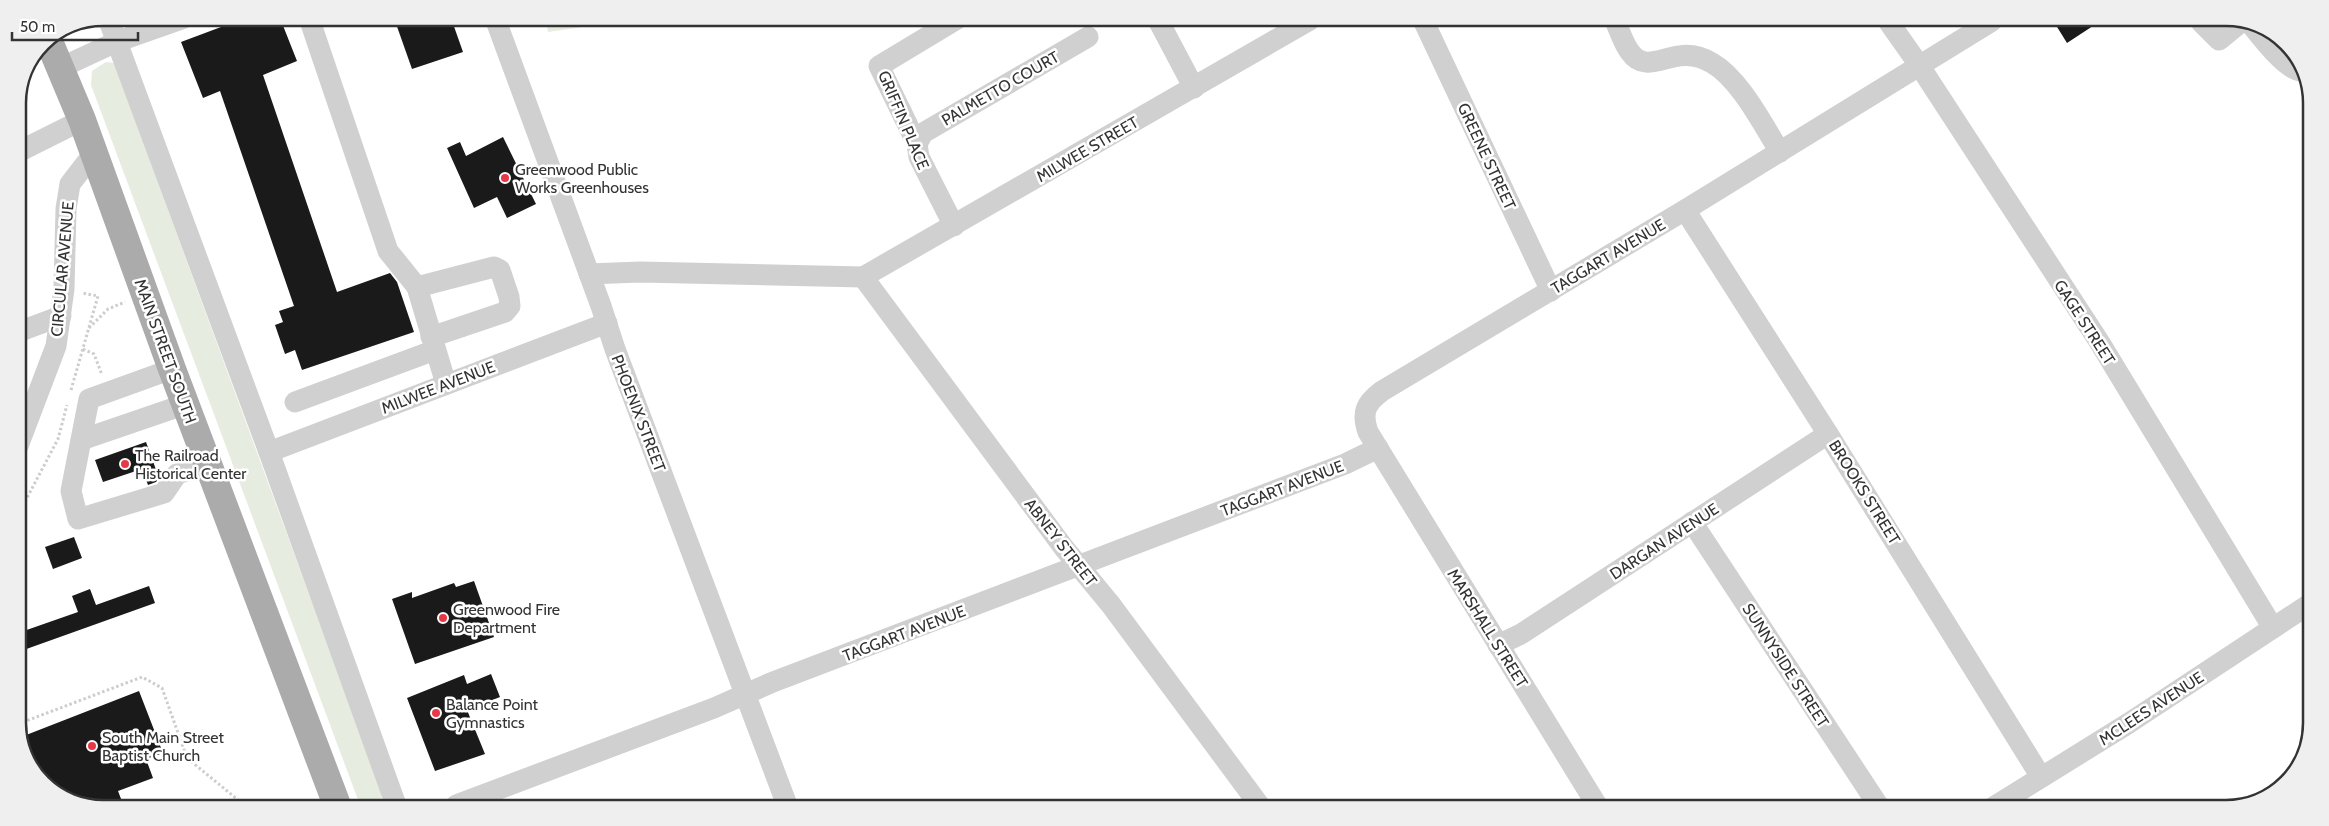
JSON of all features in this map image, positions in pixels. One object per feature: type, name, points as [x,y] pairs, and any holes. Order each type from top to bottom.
[{"type":"main road","name":"MAIN STREET SOUTH","points":[[51,47],[82,120],[172,369],[335,800]]},
{"type":"street","points":[[111,26],[269,452],[394,800]]},
{"type":"street","points":[[60,68],[116,42],[161,26]]},
{"type":"street","points":[[313,26],[388,251],[417,287],[446,384]]},
{"type":"street","name":"PHOENIX STREET","points":[[498,26],[606,323],[785,800]]},
{"type":"street","name":"GRIFFIN PLACE","points":[[945,26],[879,66],[917,144],[919,157],[954,226]]},
{"type":"street","points":[[1161,26],[1194,88]]},
{"type":"street","name":"MILWEE STREET","points":[[864,277],[1300,26]]},
{"type":"street","name":"GREENE STREET","points":[[1426,26],[1552,290]]},
{"type":"street","points":[[1618,26],[1627,48],[1636,60],[1654,63],[1679,56],[1694,56],[1715,64],[1736,86],[1780,152]]},
{"type":"street","name":"GAGE STREET","points":[[1892,26],[1919,65],[2100,343],[2274,628]]},
{"type":"street","name":"TAGGART AVENUE","points":[[469,800],[714,708],[745,694],[1345,464],[1378,448],[1365,424],[1364,411],[1372,399],[1685,210],[1984,26]]},
{"type":"street","points":[[2205,26],[2219,40],[2235,27]]},
{"type":"street","points":[[2258,33],[2284,62],[2295,70]]},
{"type":"street","name":"PALMETTO COURT","points":[[917,144],[923,133],[1088,37]]},
{"type":"street","points":[[26,148],[82,120]]},
{"type":"street","name":"CIRCULAR AVENUE","points":[[26,425],[56,346],[64,289],[66,209],[70,184],[94,153]]},
{"type":"street","name":"BROOKS STREET","points":[[1685,210],[1828,434],[2041,777]]},
{"type":"street","points":[[295,402],[505,312],[510,306],[500,270],[494,267],[417,287]]},
{"type":"street","points":[[589,274],[640,272],[864,277]]},
{"type":"street","name":"ABNEY STREET","points":[[864,277],[1064,548],[1080,566],[1256,800]]},
{"type":"street","points":[[26,329],[61,316]]},
{"type":"street","name":"MILWEE AVENUE","points":[[269,452],[606,323]]},
{"type":"street","points":[[172,369],[89,399],[71,491],[78,519],[164,493],[177,474],[208,464]]},
{"type":"street","points":[[81,440],[186,404]]},
{"type":"street","name":"DARGAN AVENUE","points":[[1498,645],[1520,634],[1828,434]]},
{"type":"street","name":"MARSHALL STREET","points":[[1378,448],[1594,800]]},
{"type":"street","name":"SUNNYSIDE STREET","points":[[1692,522],[1875,800]]},
{"type":"street","name":"MCLEES AVENUE","points":[[2005,800],[2129,723],[2303,608]]},
{"type":"path","points":[[64,289],[98,296],[70,394]]},
{"type":"path","points":[[89,329],[108,309],[125,302]]},
{"type":"path","points":[[83,349],[94,354],[108,392]]},
{"type":"path","points":[[26,499],[58,439],[68,403]]},
{"type":"path","points":[[26,721],[142,677],[162,688],[187,758],[238,800]]},
{"type":"shaded area","points":[[547,26],[589,26],[548,32]]},
{"type":"shaded area","points":[[106,62],[114,63],[382,793],[381,800],[358,800],[91,85],[92,71]]},
{"type":"building","points":[[224,26],[283,26],[297,61],[263,75],[337,292],[390,273],[397,282],[414,332],[302,370],[295,350],[285,354],[275,325],[283,322],[279,311],[294,306],[220,91],[203,98],[181,42]]},
{"type":"building","points":[[397,26],[454,26],[463,52],[412,69]]},
{"type":"building","points":[[2056,26],[2093,26],[2067,43]]},
{"type":"building","name":"Greenwood Public Works Greenhouses","points":[[503,137],[536,204],[507,218],[497,197],[474,208],[447,148],[460,142],[466,156]]},
{"type":"building","name":"The Railroad Historical Center","points":[[146,442],[159,478],[156,482],[148,485],[142,469],[103,482],[95,460]]},
{"type":"building","points":[[74,537],[82,558],[53,569],[45,547]]},
{"type":"building","name":"Greenwood Fire Department","points":[[474,581],[494,637],[415,664],[392,599],[412,592],[412,598],[454,583],[456,587]]},
{"type":"building","points":[[149,586],[155,603],[26,649],[26,630],[78,612],[72,596],[90,589],[96,605]]},
{"type":"building","points":[[491,674],[500,697],[467,710],[485,754],[435,771],[407,698],[464,675],[467,684]]},
{"type":"building","name":"South Main Street Baptist Church","points":[[139,691],[163,753],[146,759],[153,778],[118,791],[121,800],[89,798],[69,792],[49,777],[34,757],[27,734]]},
{"type":"place","name":"Greenwood Public Works Greenhouses","points":[[505,178]]},
{"type":"place","name":"The Railroad Historical Center","points":[[125,464]]},
{"type":"place","name":"Greenwood Fire Department","points":[[443,618]]},
{"type":"place","name":"Balance Point Gymnastics","points":[[436,713]]},
{"type":"place","name":"South Main Street Baptist Church","points":[[92,746]]}]
